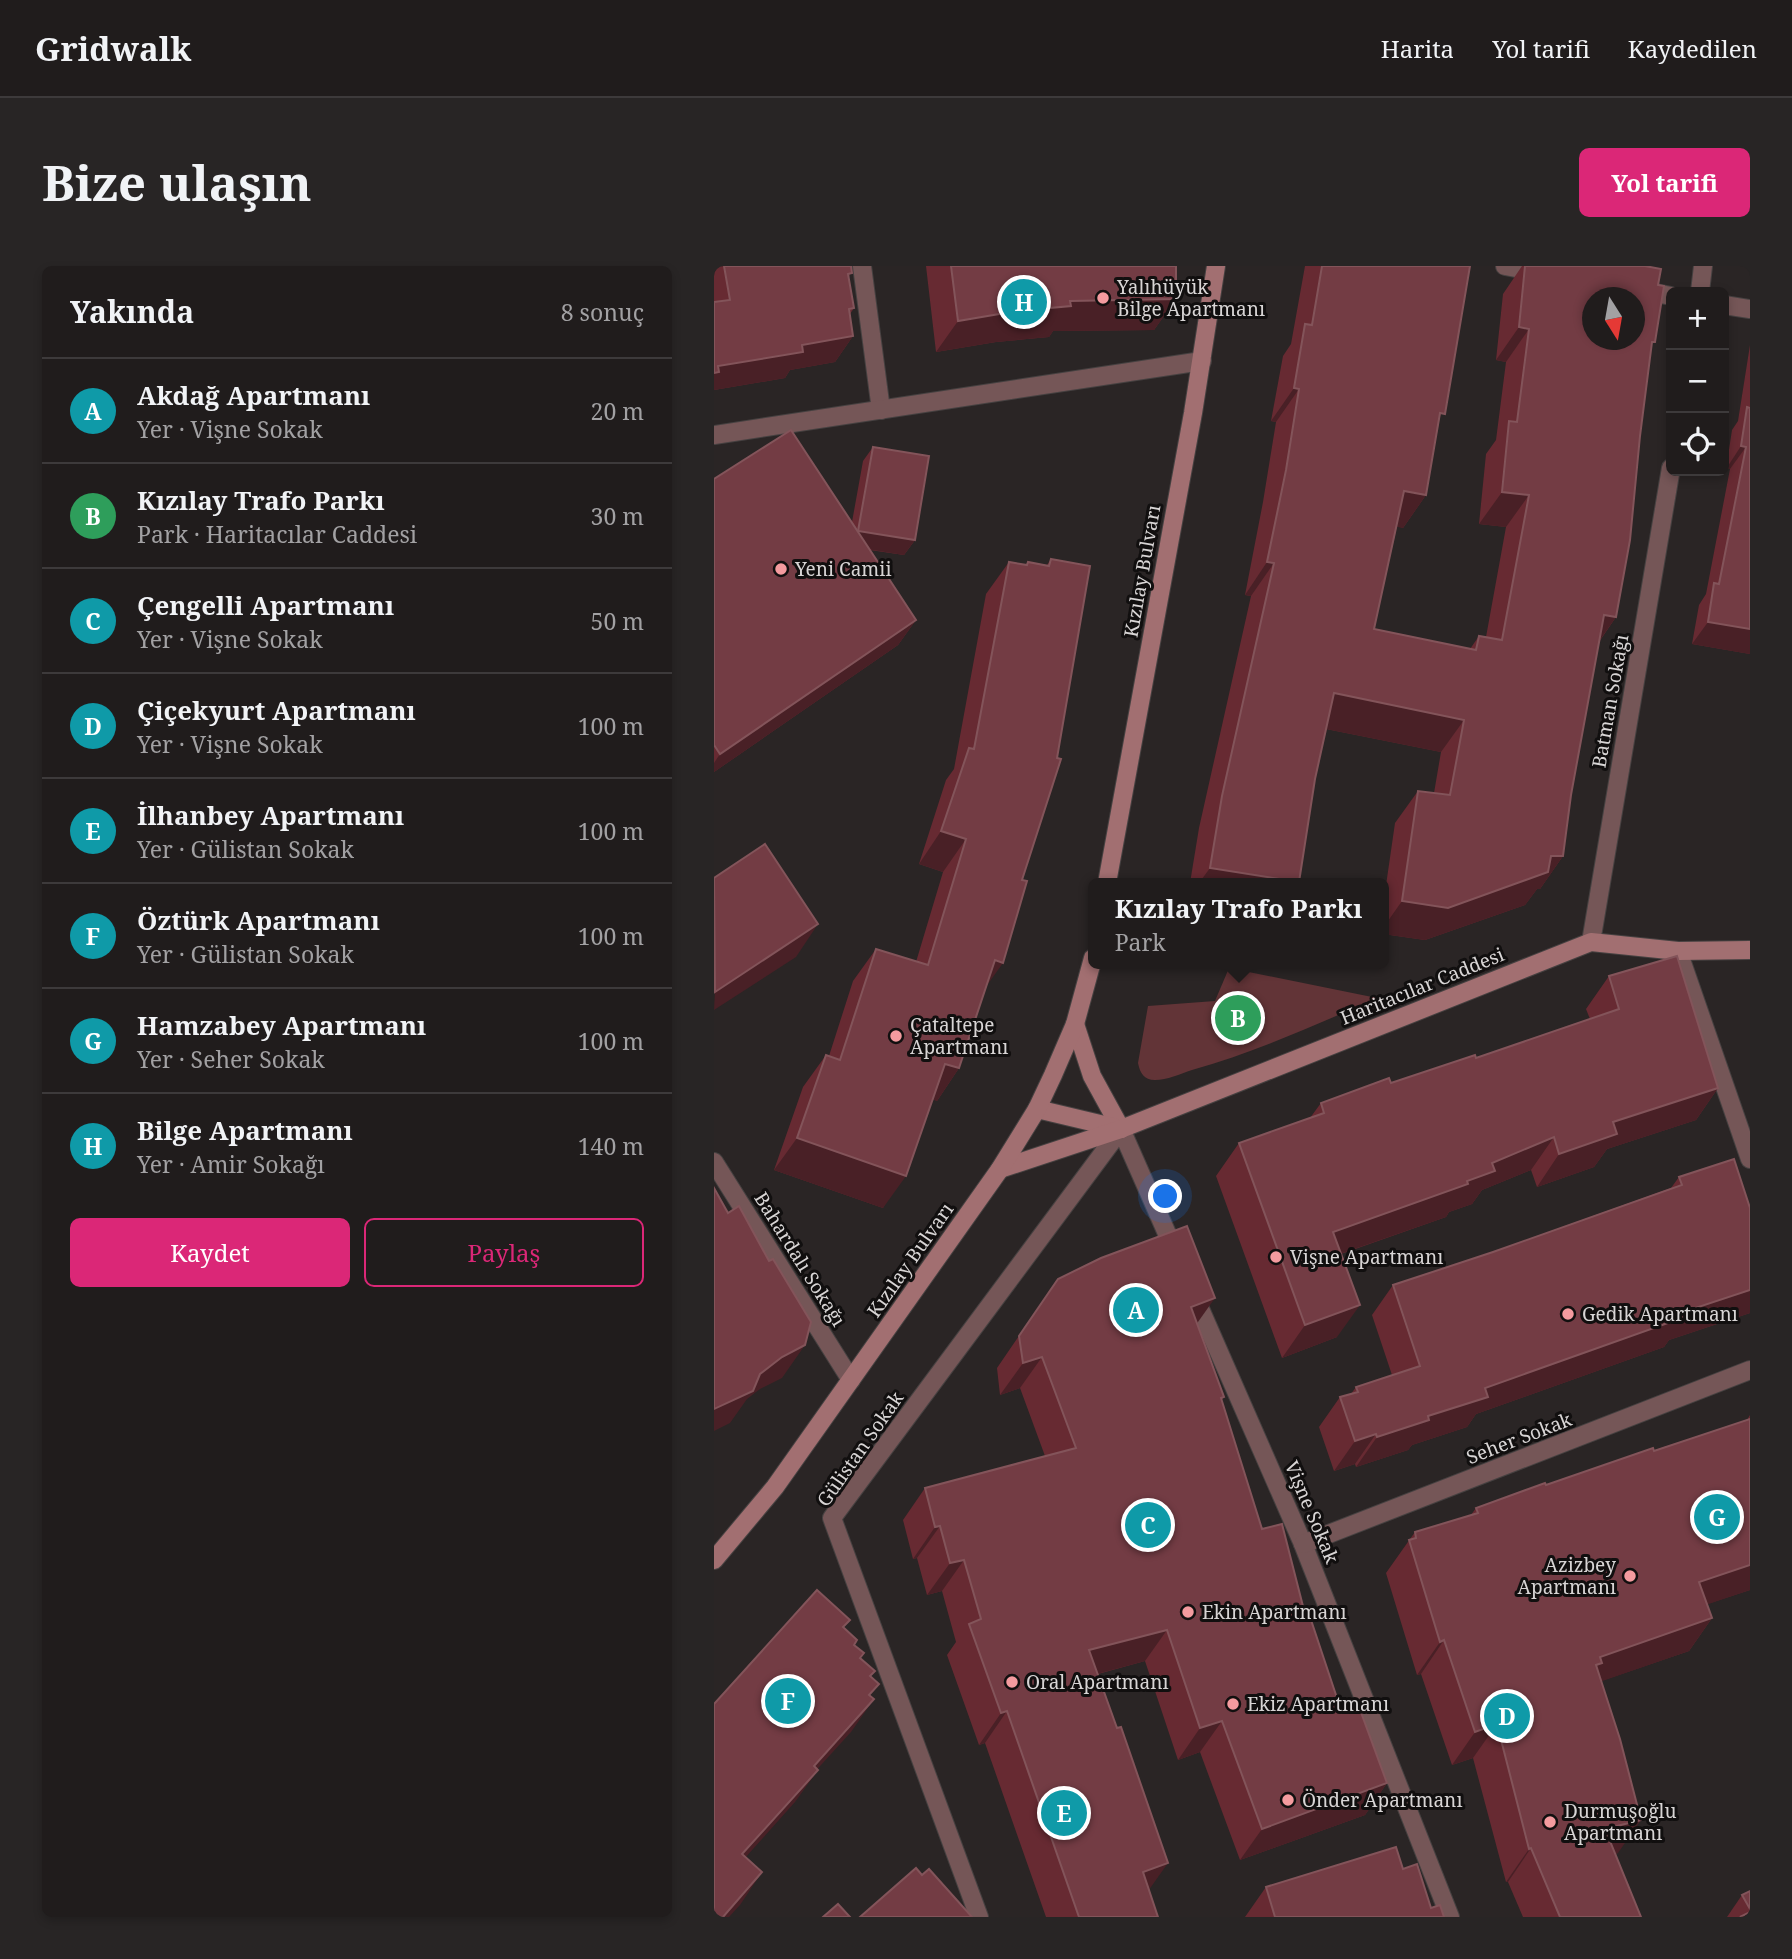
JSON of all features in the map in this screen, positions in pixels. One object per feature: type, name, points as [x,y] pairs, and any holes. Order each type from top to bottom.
[{"type":"street","points":[[862,266],[881,410]]},
{"type":"street","name":"Kızılay Bulvarı","points":[[1108,878],[1202,361],[1216,266]]},
{"type":"street","points":[[1505,266],[1556,275]]},
{"type":"street","points":[[1701,287],[1703,266]]},
{"type":"street","points":[[1620,286],[1666,295]]},
{"type":"street","points":[[1729,306],[1750,309]]},
{"type":"street","points":[[714,435],[1202,361]]},
{"type":"street","name":"Batman Sokağı","points":[[1591,942],[1670,476]]},
{"type":"street","name":"Haritacılar Caddesi","points":[[1000,1169],[1121,1129],[1591,942],[1678,951],[1750,950]]},
{"type":"street","points":[[1678,951],[1750,1159]]},
{"type":"street","name":"Kızılay Bulvarı","points":[[714,1560],[775,1487],[1000,1169],[1037,1109],[1074,1024],[1090,969]]},
{"type":"street","points":[[1074,1024],[1092,1076],[1121,1129]]},
{"type":"street","points":[[1037,1109],[1121,1129]]},
{"type":"street","name":"Vişne Sokak","points":[[1121,1129],[1303,1544],[1450,1917]]},
{"type":"street","name":"Gülistan Sokak","points":[[979,1917],[832,1518],[1121,1129]]},
{"type":"street","name":"Bahardalı Sokağı","points":[[714,1162],[851,1380]]},
{"type":"street","name":"Seher Sokak","points":[[1303,1544],[1750,1370]]},
{"type":"shaded area","points":[[1229,969],[1377,998],[1239,1055],[1169,1078],[1151,1080],[1145,1077],[1138,1063],[1148,1006],[1215,1001]]},
{"type":"building","points":[[724,266],[851,266],[852,273],[848,274],[854,308],[849,309],[853,336],[802,345],[803,352],[718,366],[719,372],[714,373],[714,302],[730,300]]},
{"type":"building","points":[[951,266],[1176,266],[1176,299],[1070,301],[1071,306],[1017,311],[958,321]]},
{"type":"building","points":[[1322,266],[1470,266],[1445,414],[1440,413],[1426,495],[1404,491],[1374,629],[1476,650],[1479,636],[1502,640],[1529,495],[1502,492],[1509,421],[1517,422],[1529,329],[1519,327],[1525,266],[1645,266],[1661,269],[1658,285],[1664,286],[1655,342],[1652,342],[1630,540],[1616,617],[1604,615],[1571,795],[1563,856],[1551,856],[1548,872],[1448,908],[1402,901],[1418,791],[1450,795],[1464,720],[1334,693],[1315,779],[1300,878],[1274,878],[1210,868],[1222,796],[1274,563],[1267,562],[1299,389],[1294,388],[1305,324],[1312,325]]},
{"type":"building","points":[[1747,407],[1750,408],[1750,629],[1708,622],[1714,583],[1719,584],[1746,447],[1741,446]]},
{"type":"building","name":"Yeni Camii","points":[[791,430],[916,620],[720,754],[714,745],[714,479]]},
{"type":"building","points":[[873,447],[929,456],[915,540],[858,531]]},
{"type":"building","points":[[1051,559],[1090,566],[1057,758],[1061,759],[1022,880],[1027,881],[1003,963],[995,960],[959,1068],[945,1064],[906,1176],[797,1138],[826,1055],[840,1060],[876,949],[928,965],[966,839],[941,831],[969,748],[974,749],[1009,562],[1049,566]]},
{"type":"building","points":[[765,844],[818,924],[715,992],[714,878]]},
{"type":"building","points":[[1677,956],[1718,1088],[1613,1122],[1617,1134],[1559,1154],[1554,1137],[1492,1163],[1495,1171],[1467,1181],[1468,1184],[1333,1232],[1360,1305],[1305,1325],[1239,1143],[1324,1113],[1321,1103],[1389,1078],[1391,1083],[1475,1055],[1476,1058],[1619,1009],[1609,976]]},
{"type":"building","points":[[1734,1159],[1750,1208],[1750,1290],[1683,1312],[1685,1317],[1485,1388],[1488,1397],[1428,1416],[1429,1420],[1377,1437],[1376,1434],[1355,1441],[1340,1397],[1358,1392],[1356,1387],[1420,1366],[1393,1285],[1682,1185],[1679,1177]]},
{"type":"building","points":[[714,1188],[728,1213],[739,1206],[769,1261],[773,1259],[811,1322],[805,1345],[782,1357],[760,1374],[753,1391],[714,1409]]},
{"type":"building","points":[[1187,1226],[1215,1298],[1191,1307],[1224,1397],[1221,1398],[1262,1529],[1282,1524],[1306,1618],[1310,1617],[1342,1713],[1359,1707],[1387,1783],[1262,1829],[1222,1721],[1200,1728],[1167,1630],[1089,1650],[1117,1728],[1121,1727],[1168,1863],[1143,1872],[1158,1917],[1079,1917],[1007,1711],[1001,1713],[969,1624],[981,1619],[964,1560],[950,1563],[940,1526],[935,1527],[925,1488],[1076,1448],[1042,1357],[1023,1363],[1019,1336],[1058,1279],[1101,1258]]},
{"type":"building","points":[[1750,1419],[1750,1565],[1699,1582],[1712,1618],[1600,1657],[1602,1663],[1596,1665],[1620,1739],[1641,1820],[1605,1829],[1641,1917],[1560,1917],[1531,1848],[1529,1849],[1497,1724],[1475,1732],[1444,1640],[1440,1642],[1409,1540],[1416,1538],[1415,1532],[1478,1513],[1476,1508],[1545,1483],[1546,1485],[1653,1448],[1654,1451]]},
{"type":"building","points":[[817,1590],[850,1620],[843,1627],[857,1640],[854,1645],[864,1653],[860,1658],[875,1671],[870,1676],[879,1684],[869,1695],[874,1699],[814,1766],[818,1770],[742,1854],[762,1872],[723,1917],[714,1917],[714,1704]]},
{"type":"building","points":[[1396,1847],[1403,1869],[1417,1864],[1431,1908],[1440,1905],[1444,1917],[1275,1917],[1266,1887]]},
{"type":"building","points":[[916,1868],[922,1875],[929,1869],[972,1917],[860,1917]]},
{"type":"building","points":[[1750,1891],[1750,1909],[1742,1895]]},
{"type":"building","points":[[838,1904],[850,1917],[823,1917]]},
{"type":"place","name":"Yalıhüyük Bilge Apartmanı","points":[[1103,298]]},
{"type":"place","name":"Bilge Apartmanı","points":[[1024,302]]},
{"type":"place","name":"Yeni Camii","points":[[781,569]]},
{"type":"place","name":"Kızılay Trafo Parkı","points":[[1238,1018]]},
{"type":"place","name":"Çataltepe Apartmanı","points":[[896,1036]]},
{"type":"place","name":"Vişne Apartmanı","points":[[1276,1257]]},
{"type":"place","name":"Akdağ Apartmanı","points":[[1136,1310]]},
{"type":"place","name":"Gedik Apartmanı","points":[[1568,1314]]},
{"type":"place","name":"Hamzabey Apartmanı","points":[[1717,1517]]},
{"type":"place","name":"Çengelli Apartmanı","points":[[1148,1525]]},
{"type":"place","name":"Azizbey Apartmanı","points":[[1630,1576]]},
{"type":"place","name":"Ekin Apartmanı","points":[[1188,1612]]},
{"type":"place","name":"Oral Apartmanı","points":[[1012,1682]]},
{"type":"place","name":"Öztürk Apartmanı","points":[[788,1701]]},
{"type":"place","name":"Ekiz Apartmanı","points":[[1233,1704]]},
{"type":"place","name":"Çiçekyurt Apartmanı","points":[[1507,1716]]},
{"type":"place","name":"Önder Apartmanı","points":[[1288,1800]]},
{"type":"place","name":"İlhanbey Apartmanı","points":[[1064,1813]]},
{"type":"place","name":"Durmuşoğlu Apartmanı","points":[[1550,1822]]}]
